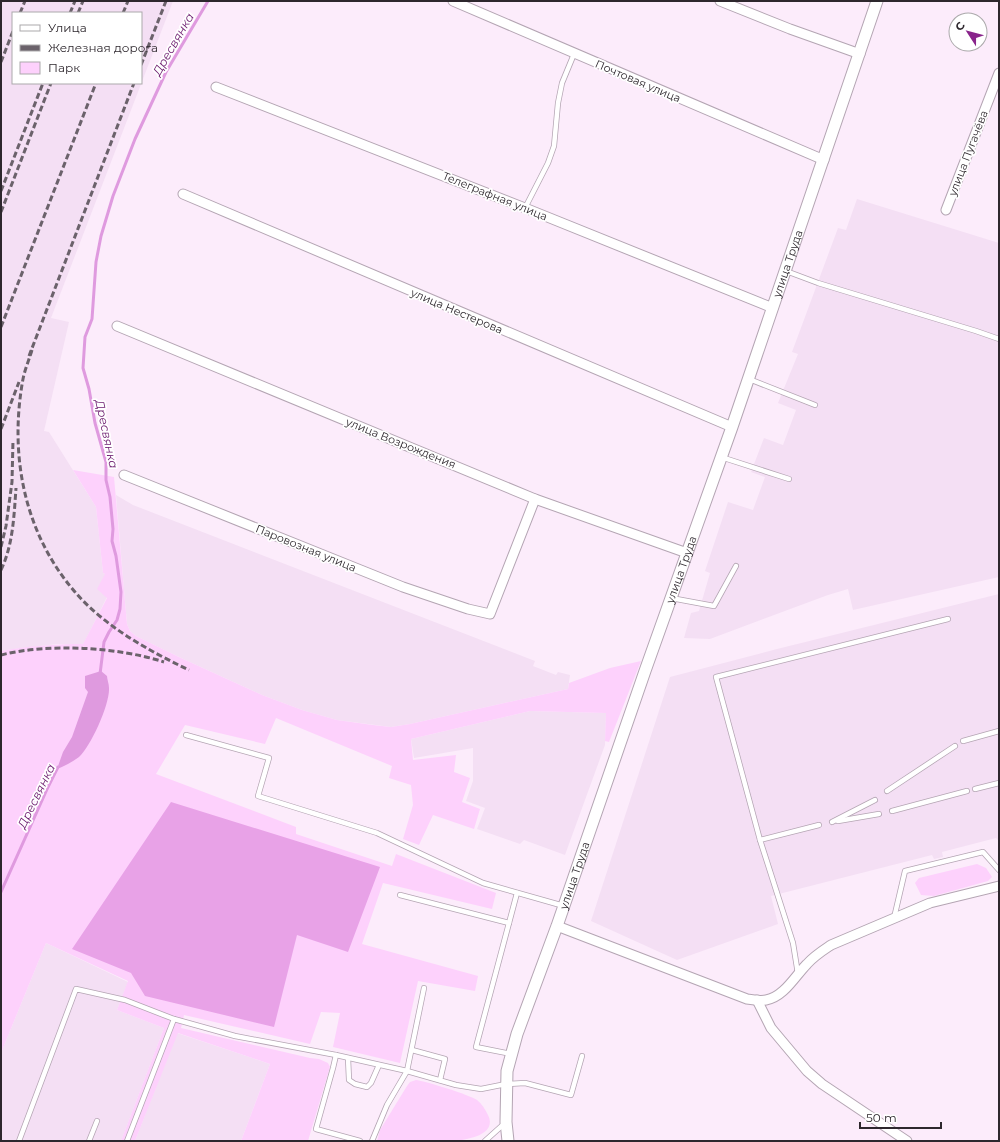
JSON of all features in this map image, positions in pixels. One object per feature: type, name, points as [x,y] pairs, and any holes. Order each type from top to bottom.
[{"type":"street","name":"Почтовая улица","points":[[453,1],[824,160]]},
{"type":"street","points":[[720,1],[790,29],[860,54]]},
{"type":"street","name":"улица Труда","points":[[508,1141],[506,1122],[507,1071],[517,1034],[557,926],[749,379],[877,1]]},
{"type":"street","name":"улица Пугачёва","points":[[946,210],[999,73]]},
{"type":"street","name":"Телеграфная улица","points":[[216,87],[525,208],[773,308]]},
{"type":"street","name":"улица Нестерова","points":[[183,194],[732,427]]},
{"type":"street","name":"улица Возрождения","points":[[117,326],[535,499],[687,553]]},
{"type":"street","name":"Паровозная улица","points":[[124,475],[403,587],[468,609],[490,614],[535,499]]},
{"type":"street","points":[[557,926],[747,999],[767,1000],[776,996],[789,986],[798,974],[818,954],[831,945],[930,902],[999,886]]},
{"type":"street","points":[[757,1000],[770,1028],[807,1070],[822,1084],[907,1141]]},
{"type":"lane","points":[[525,208],[548,163],[554,146],[558,103],[562,83],[574,54]]},
{"type":"lane","points":[[786,271],[818,283],[999,339]]},
{"type":"lane","points":[[749,379],[816,405]]},
{"type":"lane","points":[[721,457],[789,479]]},
{"type":"lane","points":[[671,598],[714,606],[736,566]]},
{"type":"lane","points":[[798,974],[793,943],[760,840],[716,677],[948,619]]},
{"type":"lane","points":[[963,741],[999,731]]},
{"type":"lane","points":[[186,735],[269,758],[258,796],[377,833],[483,883],[564,906]]},
{"type":"lane","points":[[887,792],[956,746]]},
{"type":"lane","points":[[975,789],[999,783]]},
{"type":"lane","points":[[892,811],[967,791]]},
{"type":"lane","points":[[875,800],[832,822],[879,814]]},
{"type":"lane","points":[[760,840],[819,825]]},
{"type":"lane","points":[[894,918],[905,871],[983,852],[999,870]]},
{"type":"lane","points":[[511,1054],[476,1047],[517,893]]},
{"type":"lane","points":[[400,895],[509,923]]},
{"type":"lane","points":[[372,1141],[388,1106],[407,1071],[424,988]]},
{"type":"lane","points":[[19,1141],[76,989],[125,1000],[174,1019],[235,1036],[336,1055],[407,1071],[456,1085],[481,1089],[506,1084],[525,1083],[571,1095],[582,1056]]},
{"type":"lane","points":[[127,1141],[174,1019]]},
{"type":"lane","points":[[412,1050],[445,1059],[440,1080]]},
{"type":"lane","points":[[336,1055],[316,1129],[360,1141]]},
{"type":"lane","points":[[348,1058],[349,1080],[355,1084],[367,1086],[371,1083],[379,1065]]},
{"type":"lane","points":[[88,1141],[97,1121]]},
{"type":"lane","points":[[484,1141],[506,1122]]},
{"type":"shaded area","points":[[1,1],[173,1],[142,82],[142,12],[12,12],[12,84],[141,84],[51,318],[69,322],[44,431],[49,432],[96,507],[107,597],[83,645],[58,644],[1,651]]},
{"type":"shaded area","points":[[857,199],[999,243],[999,577],[853,610],[848,589],[710,639],[684,638],[691,613],[699,611],[710,573],[705,571],[728,502],[753,510],[765,477],[751,472],[764,438],[783,445],[796,410],[778,403],[798,354],[792,352],[838,228],[846,230]]},
{"type":"shaded area","points":[[116,495],[133,505],[535,661],[533,666],[556,675],[558,672],[570,675],[568,689],[391,727],[337,720],[302,710],[262,695],[181,658],[136,636],[130,631],[127,624]]},
{"type":"shaded area","points":[[999,594],[999,841],[996,838],[942,852],[943,857],[934,859],[932,855],[771,896],[778,924],[677,960],[591,921],[670,677]]},
{"type":"shaded area","points":[[101,671],[107,676],[109,688],[106,704],[99,724],[84,752],[68,764],[57,769],[63,752],[72,737],[88,692],[85,688],[85,676]]},
{"type":"shaded area","points":[[530,711],[606,713],[605,745],[565,855],[524,840],[520,844],[477,829],[485,808],[466,801],[473,781],[473,748],[414,758],[411,739]]},
{"type":"shaded area","points":[[171,802],[380,867],[348,952],[297,935],[274,1027],[145,996],[131,973],[72,949]]},
{"type":"shaded area","points":[[46,943],[128,982],[117,1010],[164,1028],[121,1141],[1,1141],[1,1053]]},
{"type":"shaded area","points":[[177,1033],[270,1064],[241,1141],[135,1141]]},
{"type":"green space","points":[[73,470],[114,477],[127,624],[130,631],[136,636],[181,658],[262,695],[302,710],[337,720],[391,727],[568,689],[569,683],[610,668],[641,661],[609,742],[605,741],[606,713],[530,711],[411,739],[413,760],[456,755],[454,772],[470,778],[462,802],[480,809],[474,829],[433,815],[419,845],[403,839],[413,805],[411,785],[389,778],[392,766],[276,718],[265,744],[185,725],[156,774],[296,827],[296,834],[392,866],[396,854],[496,893],[492,909],[383,883],[362,944],[478,976],[475,991],[418,981],[400,1063],[333,1047],[340,1013],[321,1012],[310,1044],[184,1015],[181,1028],[319,1059],[328,1063],[330,1067],[308,1141],[241,1141],[270,1064],[178,1033],[135,1141],[121,1141],[164,1028],[117,1010],[128,981],[46,943],[1,1053],[1,651],[62,644],[83,644],[107,598],[97,589],[105,574],[103,573],[96,507]]},
{"type":"green space","points":[[977,864],[986,868],[992,877],[988,881],[934,896],[921,895],[915,883],[919,878]]},
{"type":"green space","points":[[416,1080],[447,1088],[477,1100],[488,1115],[490,1122],[489,1127],[485,1132],[472,1138],[453,1141],[377,1141],[380,1130],[407,1086],[410,1082]]},
{"type":"waterway","name":"Дресвянка","points":[[100,674],[104,642],[117,620],[120,609],[121,592],[116,556],[112,541],[113,529],[110,497],[106,480],[106,462],[95,423],[89,389],[83,368],[85,337],[92,319],[96,262],[101,236],[113,196],[135,139],[166,72],[208,1]]},
{"type":"waterway","name":"Дресвянка","points":[[1,892],[58,767]]},
{"type":"railway","points":[[20,12],[25,1]]},
{"type":"railway","points":[[70,12],[75,1]]},
{"type":"railway","points":[[78,12],[83,1]]},
{"type":"railway","points":[[123,12],[128,1]]},
{"type":"railway","points":[[142,62],[166,1]]},
{"type":"railway","points":[[1,62],[12,34]]},
{"type":"railway","points":[[1,191],[43,84]]},
{"type":"railway","points":[[1,212],[51,84]]},
{"type":"railway","points":[[1,327],[96,84]]},
{"type":"railway","points":[[29,356],[134,84]]},
{"type":"railway","points":[[32,350],[23,379],[19,408],[18,436],[20,464],[25,492],[32,519],[43,545],[75,592],[99,616],[128,637],[158,655],[189,670]]},
{"type":"railway","points":[[1,429],[19,382]]},
{"type":"railway","points":[[1,547],[6,526],[12,482],[13,440]]},
{"type":"railway","points":[[1,570],[8,551],[14,520],[16,488]]},
{"type":"railway","points":[[1,655],[40,649],[83,648],[126,653],[164,662]]}]
